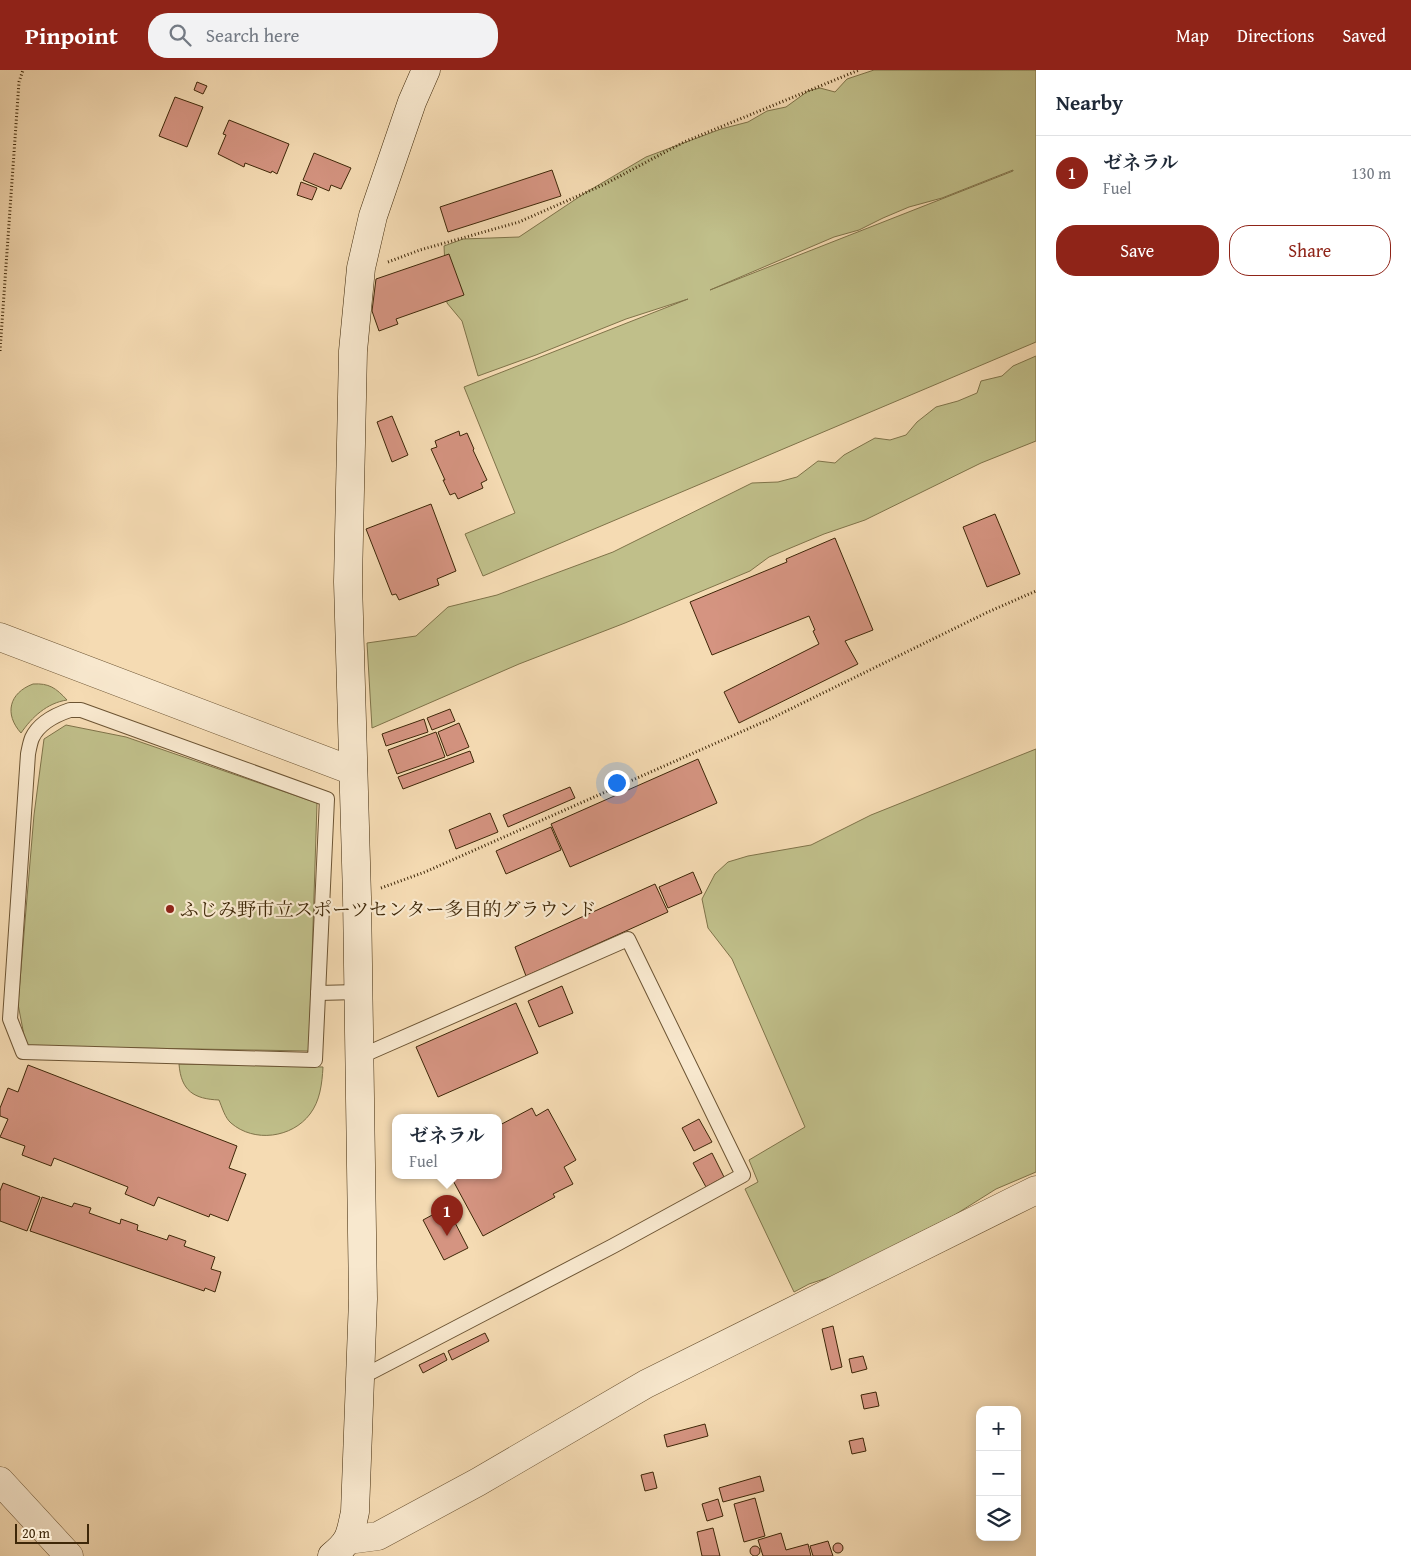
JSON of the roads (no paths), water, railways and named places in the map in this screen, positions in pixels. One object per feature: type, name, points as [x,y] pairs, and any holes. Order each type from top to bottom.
[{"type":"street","points":[[340,1548],[355,1512],[363,1299],[348,572],[352,351],[360,277],[373,216],[412,102],[426,70]]},
{"type":"street","points":[[0,637],[352,771]]},
{"type":"street","points":[[340,1548],[378,1536],[478,1482],[646,1384],[1036,1190]]},
{"type":"street","points":[[0,1481],[69,1556]]},
{"type":"lane","points":[[70,710],[81,710],[328,799],[318,992],[315,1060],[22,1052],[10,1019],[28,754],[32,738],[41,726],[55,715],[70,710]]},
{"type":"lane","points":[[359,1056],[628,939],[743,1175],[613,1246],[360,1378]]},
{"type":"lane","points":[[318,992],[358,992]]},
{"type":"place","name":"ふじみ野市⽴スポーツセンター多⽬的グラウンド","points":[[170,909]]},
{"type":"place","name":"ゼネラル","points":[[447,1236]]}]
